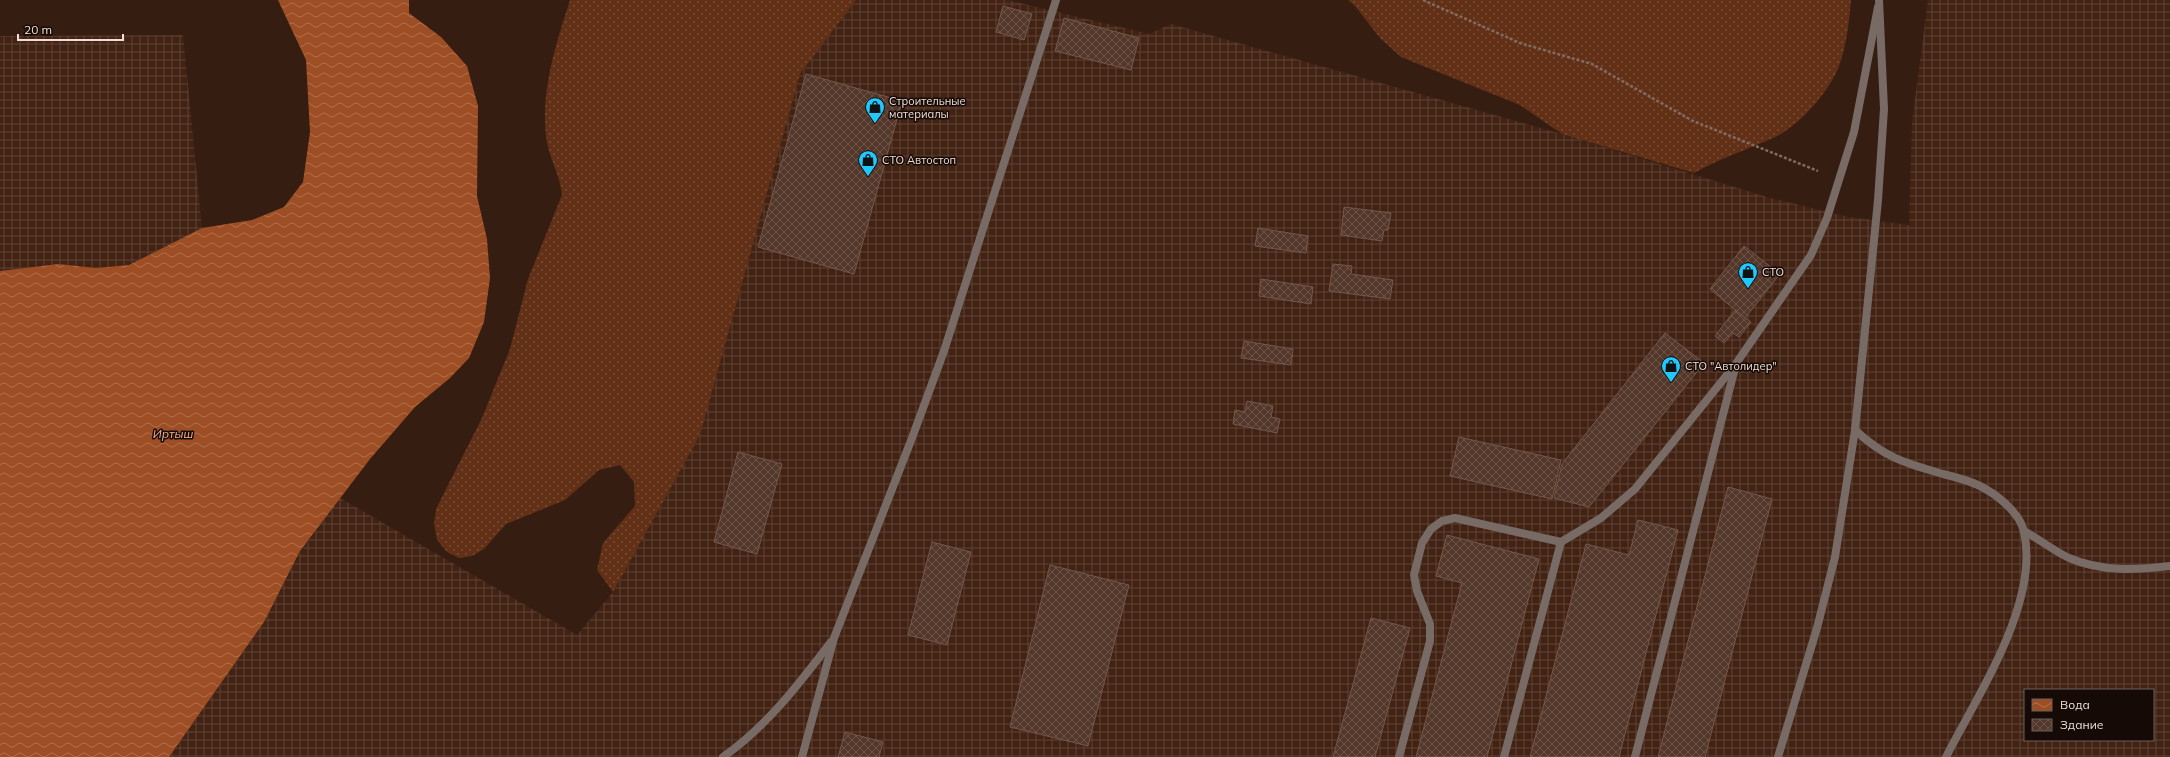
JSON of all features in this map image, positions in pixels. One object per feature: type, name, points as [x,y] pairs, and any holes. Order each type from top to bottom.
[{"type":"lane","points":[[802,757],[834,638],[912,438],[944,351],[1056,0]]},
{"type":"lane","points":[[1399,757],[1430,641],[1430,624],[1417,591],[1414,575],[1422,543],[1431,529],[1442,520],[1456,518],[1561,542],[1601,518],[1635,489],[1736,365],[1811,255],[1827,218],[1854,132],[1879,3]]},
{"type":"lane","points":[[1778,757],[1817,628],[1835,557],[1855,430],[1878,200],[1884,109],[1879,3]]},
{"type":"lane","points":[[1635,757],[1736,365]]},
{"type":"lane","points":[[1855,430],[1873,446],[1893,458],[1978,485],[2000,500],[2016,516],[2024,531],[2026,554],[2024,580],[2016,614],[2000,652],[1946,757]]},
{"type":"lane","points":[[2024,531],[2069,558],[2093,565],[2118,570],[2170,566]]},
{"type":"lane","points":[[1504,757],[1561,542]]},
{"type":"lane","points":[[723,757],[761,727],[796,689],[834,638]]},
{"type":"path","points":[[1423,0],[1520,43],[1592,64],[1693,121],[1839,179]]},
{"type":"shaded area","points":[[570,0],[856,0],[800,74],[700,435],[613,592],[597,570],[603,543],[635,506],[634,482],[620,465],[599,470],[565,500],[506,524],[484,549],[472,556],[459,558],[447,552],[437,540],[434,524],[436,509],[482,418],[510,349],[528,279],[562,195],[559,180],[547,143],[545,118],[551,67]]},
{"type":"shaded area","points":[[856,0],[1008,0],[1149,34],[1171,24],[1562,134],[1767,197],[1849,217],[1909,225],[1912,122],[1928,0],[2170,0],[2170,757],[169,757],[264,622],[300,552],[340,498],[577,635],[613,592],[700,435],[800,74]]},
{"type":"shaded area","points":[[1348,0],[1851,0],[1846,40],[1840,63],[1830,84],[1814,106],[1784,132],[1765,142],[1694,173],[1562,134],[1520,105],[1401,57],[1380,38],[1355,6]]},
{"type":"shaded area","points":[[183,35],[202,228],[129,265],[96,268],[58,264],[0,271],[0,36]]},
{"type":"water","name":"Иртыш","points":[[278,0],[409,0],[409,13],[441,37],[467,66],[478,106],[477,196],[487,239],[490,278],[484,322],[469,358],[450,378],[415,407],[370,459],[300,551],[264,622],[169,757],[0,757],[0,271],[58,264],[96,268],[129,265],[202,228],[252,220],[284,207],[303,182],[310,132],[306,60]]},
{"type":"building","points":[[1003,6],[1032,14],[1024,40],[996,32]]},
{"type":"building","points":[[1064,18],[1139,38],[1131,70],[1055,51]]},
{"type":"building","points":[[806,74],[902,101],[854,274],[758,247]]},
{"type":"building","points":[[1344,207],[1391,213],[1388,230],[1384,230],[1382,241],[1341,235]]},
{"type":"building","points":[[1258,228],[1308,236],[1306,253],[1255,246]]},
{"type":"building","points":[[1744,246],[1780,274],[1745,318],[1710,289]]},
{"type":"building","points":[[1333,264],[1352,266],[1351,274],[1393,280],[1390,299],[1329,291]]},
{"type":"building","points":[[1261,279],[1313,287],[1311,304],[1259,296]]},
{"type":"building","points":[[1735,310],[1751,322],[1739,337],[1733,333],[1724,343],[1715,336]]},
{"type":"building","points":[[1665,333],[1704,363],[1589,507],[1554,498],[1562,464]]},
{"type":"building","points":[[1244,341],[1293,349],[1291,365],[1241,358]]},
{"type":"building","points":[[1247,401],[1273,406],[1271,417],[1280,419],[1277,433],[1233,424],[1235,410],[1245,412]]},
{"type":"building","points":[[1459,437],[1561,460],[1552,499],[1450,476]]},
{"type":"building","points":[[738,452],[782,464],[757,554],[714,542]]},
{"type":"building","points":[[1728,487],[1772,499],[1705,757],[1658,757]]},
{"type":"building","points":[[1638,520],[1678,530],[1619,757],[1530,757],[1586,544],[1629,555]]},
{"type":"building","points":[[1447,535],[1539,559],[1487,757],[1416,757],[1462,583],[1436,576]]},
{"type":"building","points":[[932,542],[971,552],[947,645],[908,635]]},
{"type":"building","points":[[1050,565],[1129,585],[1088,746],[1010,727]]},
{"type":"building","points":[[1371,618],[1410,628],[1375,757],[1333,757]]},
{"type":"building","points":[[845,732],[883,742],[879,757],[838,757]]},
{"type":"place","name":"Строительные материалы","points":[[875,124]]},
{"type":"place","name":"СТО Автостоп","points":[[868,177]]},
{"type":"place","name":"СТО","points":[[1748,289]]},
{"type":"place","name":"СТО \"Автолидер\"","points":[[1671,383]]}]
